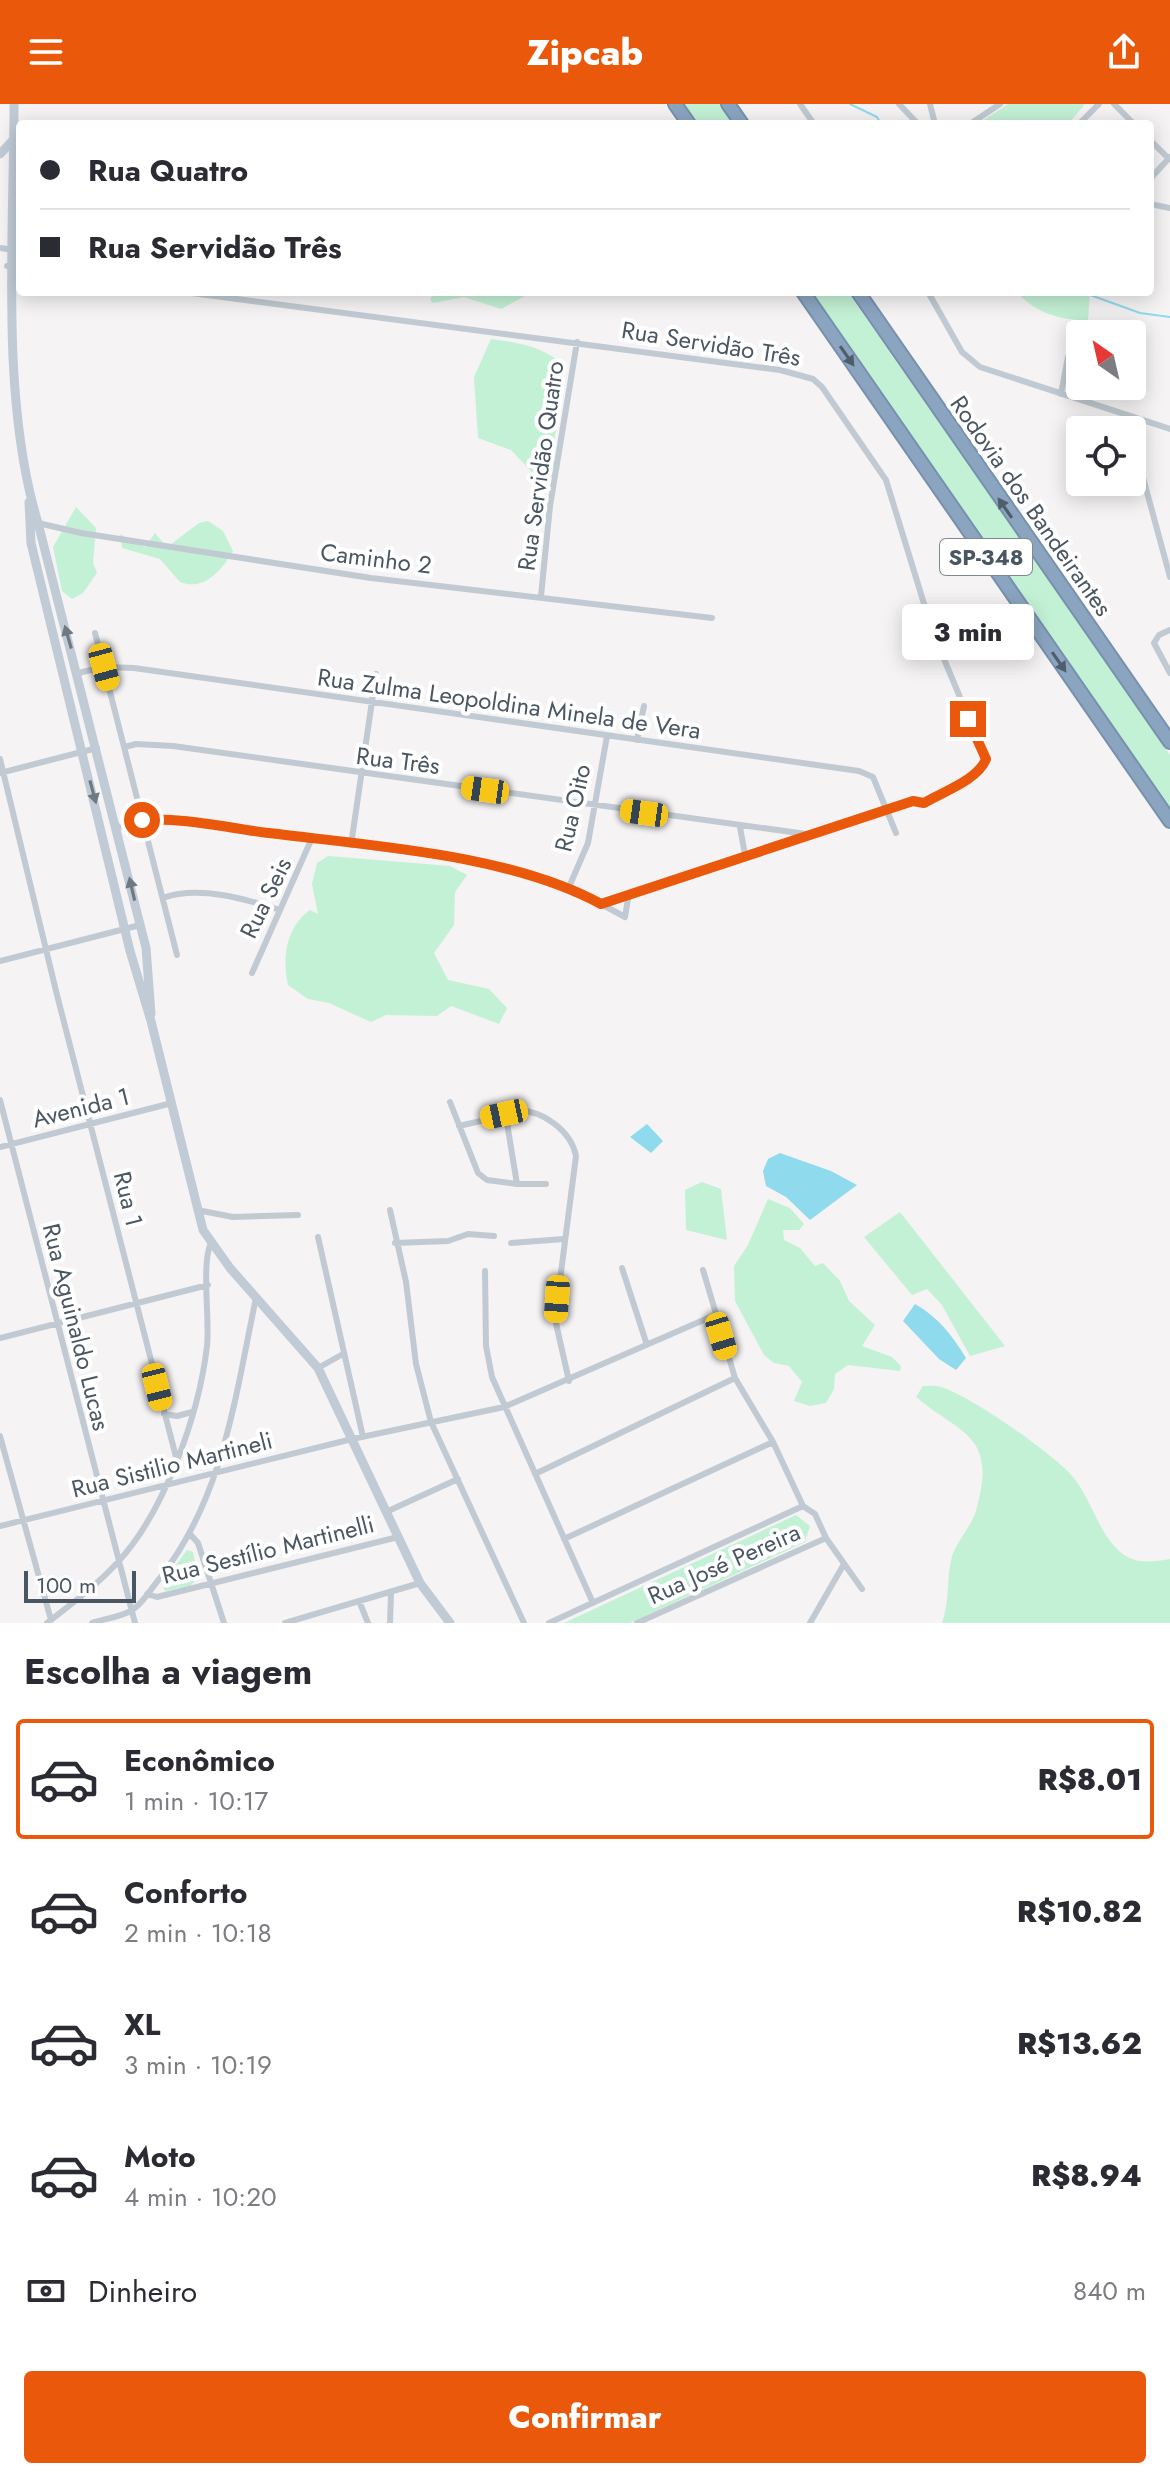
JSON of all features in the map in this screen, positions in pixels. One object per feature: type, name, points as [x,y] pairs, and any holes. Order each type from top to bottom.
[{"type":"highway","name":"SP-348","points":[[806,296],[1170,821]]},
{"type":"highway","name":"Rodovia dos Bandeirantes","points":[[861,296],[1170,742]]},
{"type":"main road","points":[[14,104],[14,139],[4,248],[7,266],[6,406],[29,502],[38,523],[118,827],[149,967],[151,1021]]},
{"type":"main road","points":[[0,154],[14,139]]},
{"type":"main road","points":[[29,502],[31,543],[197,1210],[211,1243],[318,1368],[358,1438],[386,1512],[420,1583],[450,1623]]},
{"type":"street","points":[[899,104],[909,104]]},
{"type":"street","points":[[899,104],[914,120]]},
{"type":"street","points":[[976,120],[1000,104]]},
{"type":"street","points":[[1083,120],[1099,104]]},
{"type":"street","points":[[1114,104],[1130,120]]},
{"type":"street","points":[[1154,144],[1169,158],[1154,175]]},
{"type":"street","points":[[7,266],[16,267]]},
{"type":"street","name":"Rua Servidão Três","points":[[215,296],[780,370],[813,379],[822,387],[886,480],[933,633],[986,759],[977,772],[924,803],[913,801],[887,810]]},
{"type":"street","points":[[930,296],[954,340],[970,360],[998,375],[1124,416]]},
{"type":"street","name":"Rua Servidão Quatro","points":[[541,596],[550,506],[577,342]]},
{"type":"street","points":[[1061,394],[1066,368]]},
{"type":"street","points":[[1146,422],[1170,429]]},
{"type":"street","points":[[1146,489],[1170,577]]},
{"type":"street","name":"Caminho 2","points":[[38,523],[81,533],[371,578],[712,618]]},
{"type":"street","points":[[1170,630],[1159,635],[1154,643],[1170,673]]},
{"type":"street","points":[[95,633],[177,955]]},
{"type":"street","name":"Rua Zulma Leopoldina Minela de Vera","points":[[78,673],[104,667],[134,668],[867,773],[873,777],[896,833]]},
{"type":"street","points":[[351,845],[376,674]]},
{"type":"street","points":[[637,740],[644,706]]},
{"type":"street","name":"Rua Oito","points":[[569,887],[588,843],[607,736]]},
{"type":"street","name":"Rua Três","points":[[125,747],[136,744],[173,746],[740,827],[771,827],[809,835]]},
{"type":"street","points":[[2,773],[97,748]]},
{"type":"street","name":"Rua 1","points":[[0,759],[176,1457]]},
{"type":"street","points":[[601,904],[887,810]]},
{"type":"street","points":[[118,827],[142,820],[178,821],[485,865],[569,887],[625,917],[629,893]]},
{"type":"street","points":[[740,827],[745,855]]},
{"type":"street","points":[[771,827],[776,846]]},
{"type":"street","name":"Rua Seis","points":[[252,973],[312,838]]},
{"type":"street","points":[[163,898],[188,892],[255,902],[280,910]]},
{"type":"street","points":[[0,961],[140,925]]},
{"type":"street","name":"Rua Aguinaldo Lucas","points":[[0,1100],[117,1563]]},
{"type":"street","points":[[450,1102],[478,1173],[487,1180],[546,1184]]},
{"type":"street","name":"Avenida 1","points":[[0,1147],[172,1103]]},
{"type":"street","points":[[459,1126],[521,1110],[532,1112],[568,1134],[576,1156],[575,1177],[555,1319],[569,1381]]},
{"type":"street","points":[[511,1114],[507,1123],[517,1184]]},
{"type":"street","points":[[197,1210],[233,1217],[298,1215]]},
{"type":"street","points":[[390,1210],[406,1282],[416,1364],[431,1422],[524,1623]]},
{"type":"street","points":[[395,1243],[448,1241],[468,1234],[494,1236]]},
{"type":"street","points":[[318,1237],[358,1438]]},
{"type":"street","points":[[511,1243],[564,1239]]},
{"type":"street","points":[[0,1436],[49,1622],[117,1563],[154,1510],[167,1483],[192,1412],[206,1351],[207,1257],[211,1243]]},
{"type":"street","points":[[622,1268],[646,1342]]},
{"type":"street","points":[[703,1270],[735,1378],[773,1442],[803,1506],[815,1514],[826,1538],[862,1589]]},
{"type":"street","points":[[485,1271],[486,1346],[492,1377],[593,1603]]},
{"type":"street","points":[[0,1338],[208,1285]]},
{"type":"street","points":[[92,1623],[132,1611],[190,1534],[218,1471],[238,1397],[256,1297]]},
{"type":"street","name":"Rua Sistilio Martineli","points":[[0,1526],[167,1483],[504,1407],[569,1381],[646,1342],[715,1315]]},
{"type":"street","points":[[318,1368],[343,1354]]},
{"type":"street","points":[[535,1474],[735,1378]]},
{"type":"street","points":[[164,1414],[177,1416],[192,1412]]},
{"type":"street","points":[[564,1539],[773,1442]]},
{"type":"street","points":[[386,1512],[458,1479]]},
{"type":"street","points":[[549,1623],[803,1506]]},
{"type":"street","points":[[190,1534],[198,1543],[224,1623]]},
{"type":"street","name":"Rua Sestílio Martinelli","points":[[147,1594],[157,1597],[398,1537]]},
{"type":"street","name":"Rua José Pereira","points":[[637,1623],[826,1538]]},
{"type":"street","points":[[117,1563],[135,1623]]},
{"type":"street","points":[[810,1623],[844,1564]]},
{"type":"street","points":[[285,1623],[420,1583]]},
{"type":"street","points":[[390,1623],[391,1593]]},
{"type":"street","points":[[359,1601],[368,1623]]},
{"type":"green space","points":[[683,104],[720,104],[731,120],[695,120]]},
{"type":"green space","points":[[1008,104],[1085,104],[1071,120],[984,120]]},
{"type":"green space","points":[[432,296],[525,296],[501,309],[464,297],[433,303],[430,300]]},
{"type":"green space","points":[[815,296],[851,296],[1170,755],[1170,808]]},
{"type":"green space","points":[[1021,296],[1090,296],[1088,320],[1049,314]]},
{"type":"green space","points":[[491,339],[528,346],[561,362],[563,390],[550,421],[557,427],[554,465],[545,486],[511,450],[478,438],[474,377]]},
{"type":"green space","points":[[76,507],[96,528],[93,563],[97,573],[83,593],[72,599],[62,591],[53,547]]},
{"type":"green space","points":[[208,521],[223,531],[233,551],[212,577],[197,584],[180,582],[160,559],[122,548],[120,534],[145,547],[155,533],[167,547],[199,523]]},
{"type":"green space","points":[[328,856],[450,866],[467,875],[455,892],[454,925],[434,953],[448,980],[489,989],[507,1008],[499,1024],[451,1006],[437,1016],[386,1015],[371,1022],[329,1003],[308,999],[288,985],[286,954],[291,934],[310,910],[318,914],[312,884],[317,863]]},
{"type":"green space","points":[[702,1182],[721,1189],[727,1240],[686,1230],[685,1190]]},
{"type":"green space","points":[[768,1199],[790,1208],[804,1224],[799,1230],[783,1230],[784,1240],[800,1248],[815,1266],[823,1263],[840,1281],[849,1301],[875,1325],[862,1346],[892,1357],[901,1366],[900,1371],[848,1365],[835,1374],[834,1389],[826,1403],[810,1406],[794,1401],[802,1382],[789,1366],[774,1363],[764,1355],[735,1301],[734,1266],[748,1245]]},
{"type":"green space","points":[[900,1212],[1005,1346],[970,1356],[942,1305],[927,1289],[912,1295],[864,1237]]},
{"type":"green space","points":[[923,1386],[941,1387],[971,1401],[1048,1454],[1073,1477],[1105,1534],[1124,1555],[1142,1561],[1170,1559],[1170,1623],[942,1623],[952,1556],[975,1514],[982,1483],[982,1464],[970,1438],[916,1397]]},
{"type":"green space","points":[[796,1515],[810,1526],[805,1542],[630,1623],[564,1623]]},
{"type":"green space","points":[[187,1550],[193,1552],[198,1578],[190,1586],[165,1591],[162,1584]]},
{"type":"water","points":[[647,1124],[663,1141],[651,1153],[630,1137]]},
{"type":"water","points":[[780,1153],[831,1171],[857,1185],[810,1220],[786,1197],[766,1186],[763,1171],[768,1159]]},
{"type":"water","points":[[915,1304],[944,1327],[966,1358],[956,1370],[939,1359],[903,1321]]},
{"type":"waterway","points":[[850,104],[879,120]]},
{"type":"waterway","points":[[1093,296],[1140,313],[1170,317]]},
{"type":"route","points":[[142,820],[157,819],[312,838],[485,865],[569,887],[601,904],[913,801],[924,803],[977,772],[985,764],[986,759],[968,719]]}]
